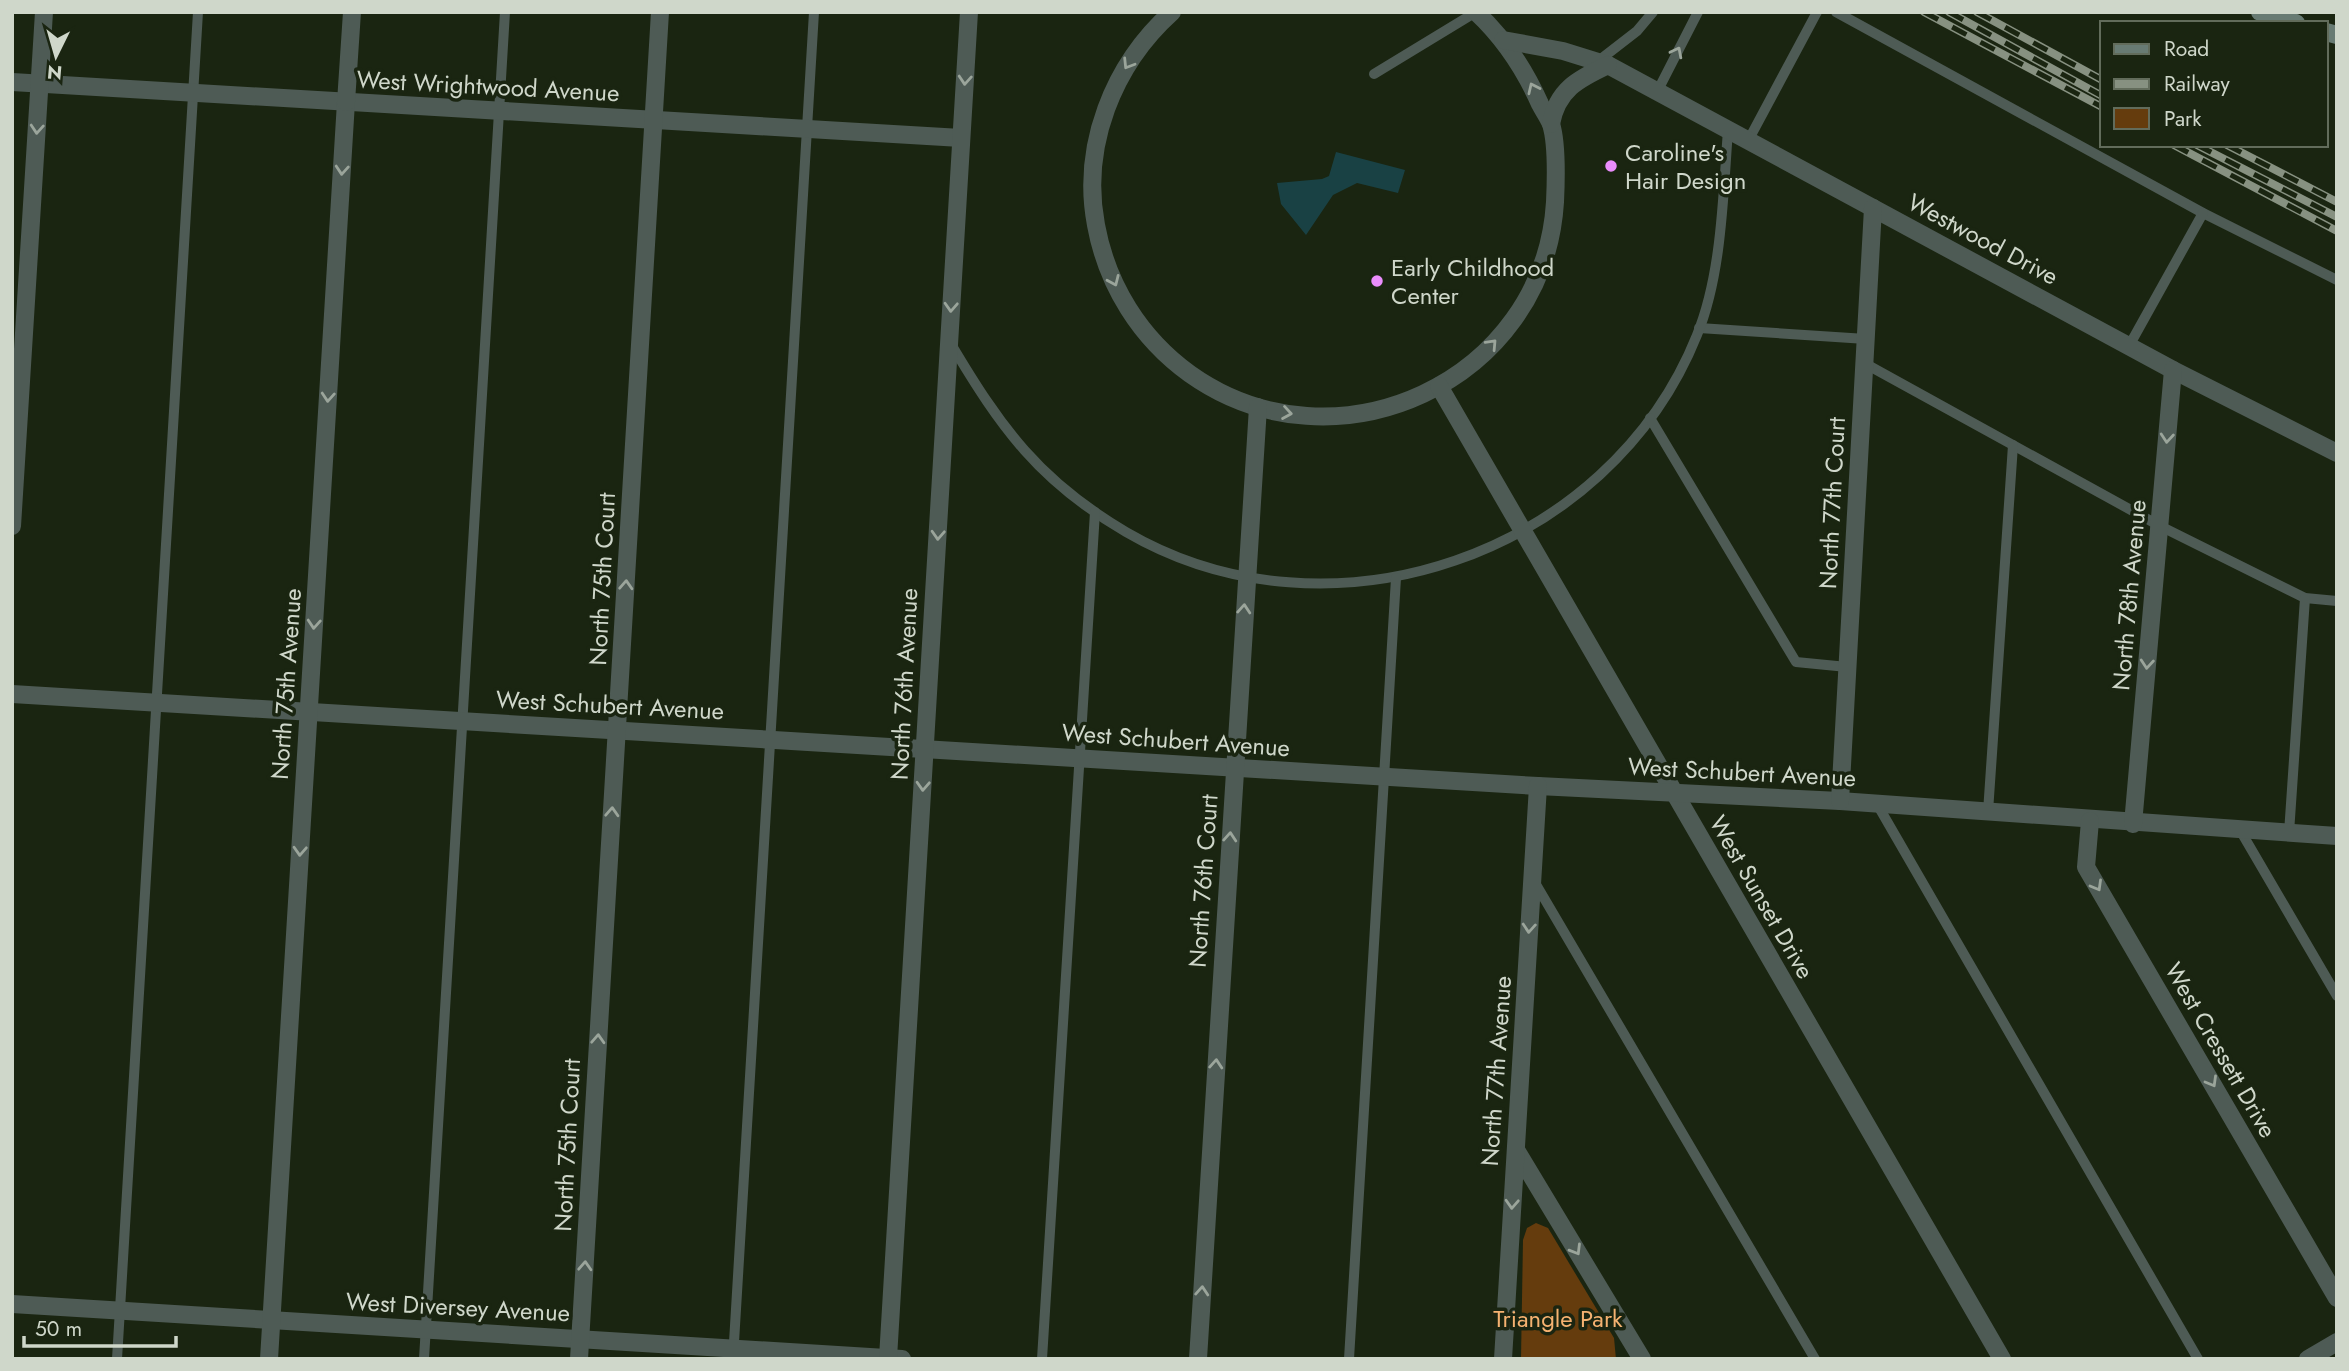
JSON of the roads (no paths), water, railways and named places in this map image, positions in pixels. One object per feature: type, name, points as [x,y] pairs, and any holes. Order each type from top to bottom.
[{"type":"main road","points":[[2260,12],[2289,21]]},
{"type":"street","points":[[12,526],[44,12]]},
{"type":"street","name":"North 75th Avenue","points":[[269,1359],[352,12]]},
{"type":"street","name":"North 75th Court","points":[[579,1359],[660,12]]},
{"type":"street","name":"North 76th Avenue","points":[[888,1358],[969,12]]},
{"type":"street","points":[[1172,12],[1133,56],[1104,113],[1096,148],[1092,185],[1099,239],[1120,295],[1138,323],[1160,348],[1213,388],[1258,407],[1304,416],[1357,415],[1393,407],[1439,386],[1469,366],[1498,338],[1532,287],[1547,249],[1554,209],[1551,124],[1562,93],[1602,63]]},
{"type":"street","points":[[1482,14],[1522,67],[1551,124]]},
{"type":"street","name":"Westwood Drive","points":[[1503,40],[1563,51],[1602,63],[2173,370],[2337,453]]},
{"type":"street","name":"West Wrightwood Avenue","points":[[12,82],[961,138]]},
{"type":"street","name":"North 77th Court","points":[[1840,801],[1873,208]]},
{"type":"street","name":"North 78th Avenue","points":[[2133,824],[2173,370]]},
{"type":"street","name":"West Sunset Drive","points":[[1439,386],[2002,1359]]},
{"type":"street","name":"North 76th Court","points":[[1198,1359],[1258,407]]},
{"type":"street","name":"West Schubert Avenue","points":[[12,694],[1538,786],[1840,801],[2090,821],[2337,836]]},
{"type":"street","name":"North 77th Avenue","points":[[1503,1359],[1538,786]]},
{"type":"street","name":"West Cressett Drive","points":[[2090,821],[2086,867],[2337,1298]]},
{"type":"street","points":[[1516,1150],[1642,1359]]},
{"type":"street","name":"West Diversey Avenue","points":[[12,1304],[580,1339],[733,1354],[902,1359]]},
{"type":"street","points":[[2308,1359],[2337,1342]]},
{"type":"lane","points":[[117,1359],[198,12]]},
{"type":"lane","points":[[424,1359],[505,12]]},
{"type":"lane","points":[[733,1354],[814,12]]},
{"type":"lane","points":[[1602,63],[1654,12]]},
{"type":"lane","points":[[1657,92],[1698,12]]},
{"type":"lane","points":[[1748,141],[1817,12]]},
{"type":"lane","points":[[1836,12],[2203,213],[2337,280]]},
{"type":"lane","points":[[1374,74],[1482,14]]},
{"type":"lane","points":[[949,342],[1018,447],[1095,512],[1167,552],[1201,565],[1247,576],[1309,584],[1396,578],[1453,564],[1522,533],[1604,472],[1650,418],[1674,380],[1699,328],[1721,222],[1728,130]]},
{"type":"lane","points":[[2129,346],[2203,213]]},
{"type":"lane","points":[[1699,328],[1866,339]]},
{"type":"lane","points":[[1864,363],[2160,526],[2305,598],[2337,601]]},
{"type":"lane","points":[[1650,418],[1796,662],[1847,667]]},
{"type":"lane","points":[[1988,812],[2014,445]]},
{"type":"lane","points":[[1042,1359],[1095,512]]},
{"type":"lane","points":[[1349,1359],[1396,578]]},
{"type":"lane","points":[[2289,833],[2305,598]]},
{"type":"lane","points":[[1877,804],[2198,1359]]},
{"type":"lane","points":[[2240,830],[2337,996]]},
{"type":"lane","points":[[1532,878],[1815,1359]]},
{"type":"water","points":[[1336,152],[1405,170],[1398,193],[1357,183],[1333,195],[1306,235],[1281,204],[1277,183],[1329,176]]},
{"type":"railway","points":[[1924,12],[2100,106]]},
{"type":"railway","points":[[1949,12],[2100,95]]},
{"type":"railway","points":[[1977,12],[2100,79]]},
{"type":"railway","points":[[2178,147],[2337,231]]},
{"type":"railway","points":[[2201,147],[2337,217]]},
{"type":"railway","points":[[2231,147],[2337,202]]},
{"type":"place","name":"Caroline's Hair Design","points":[[1611,166]]},
{"type":"place","name":"Early Childhood Center","points":[[1377,281]]},
{"type":"park label","name":"Triangle Park","points":[[1558,1318]]}]
